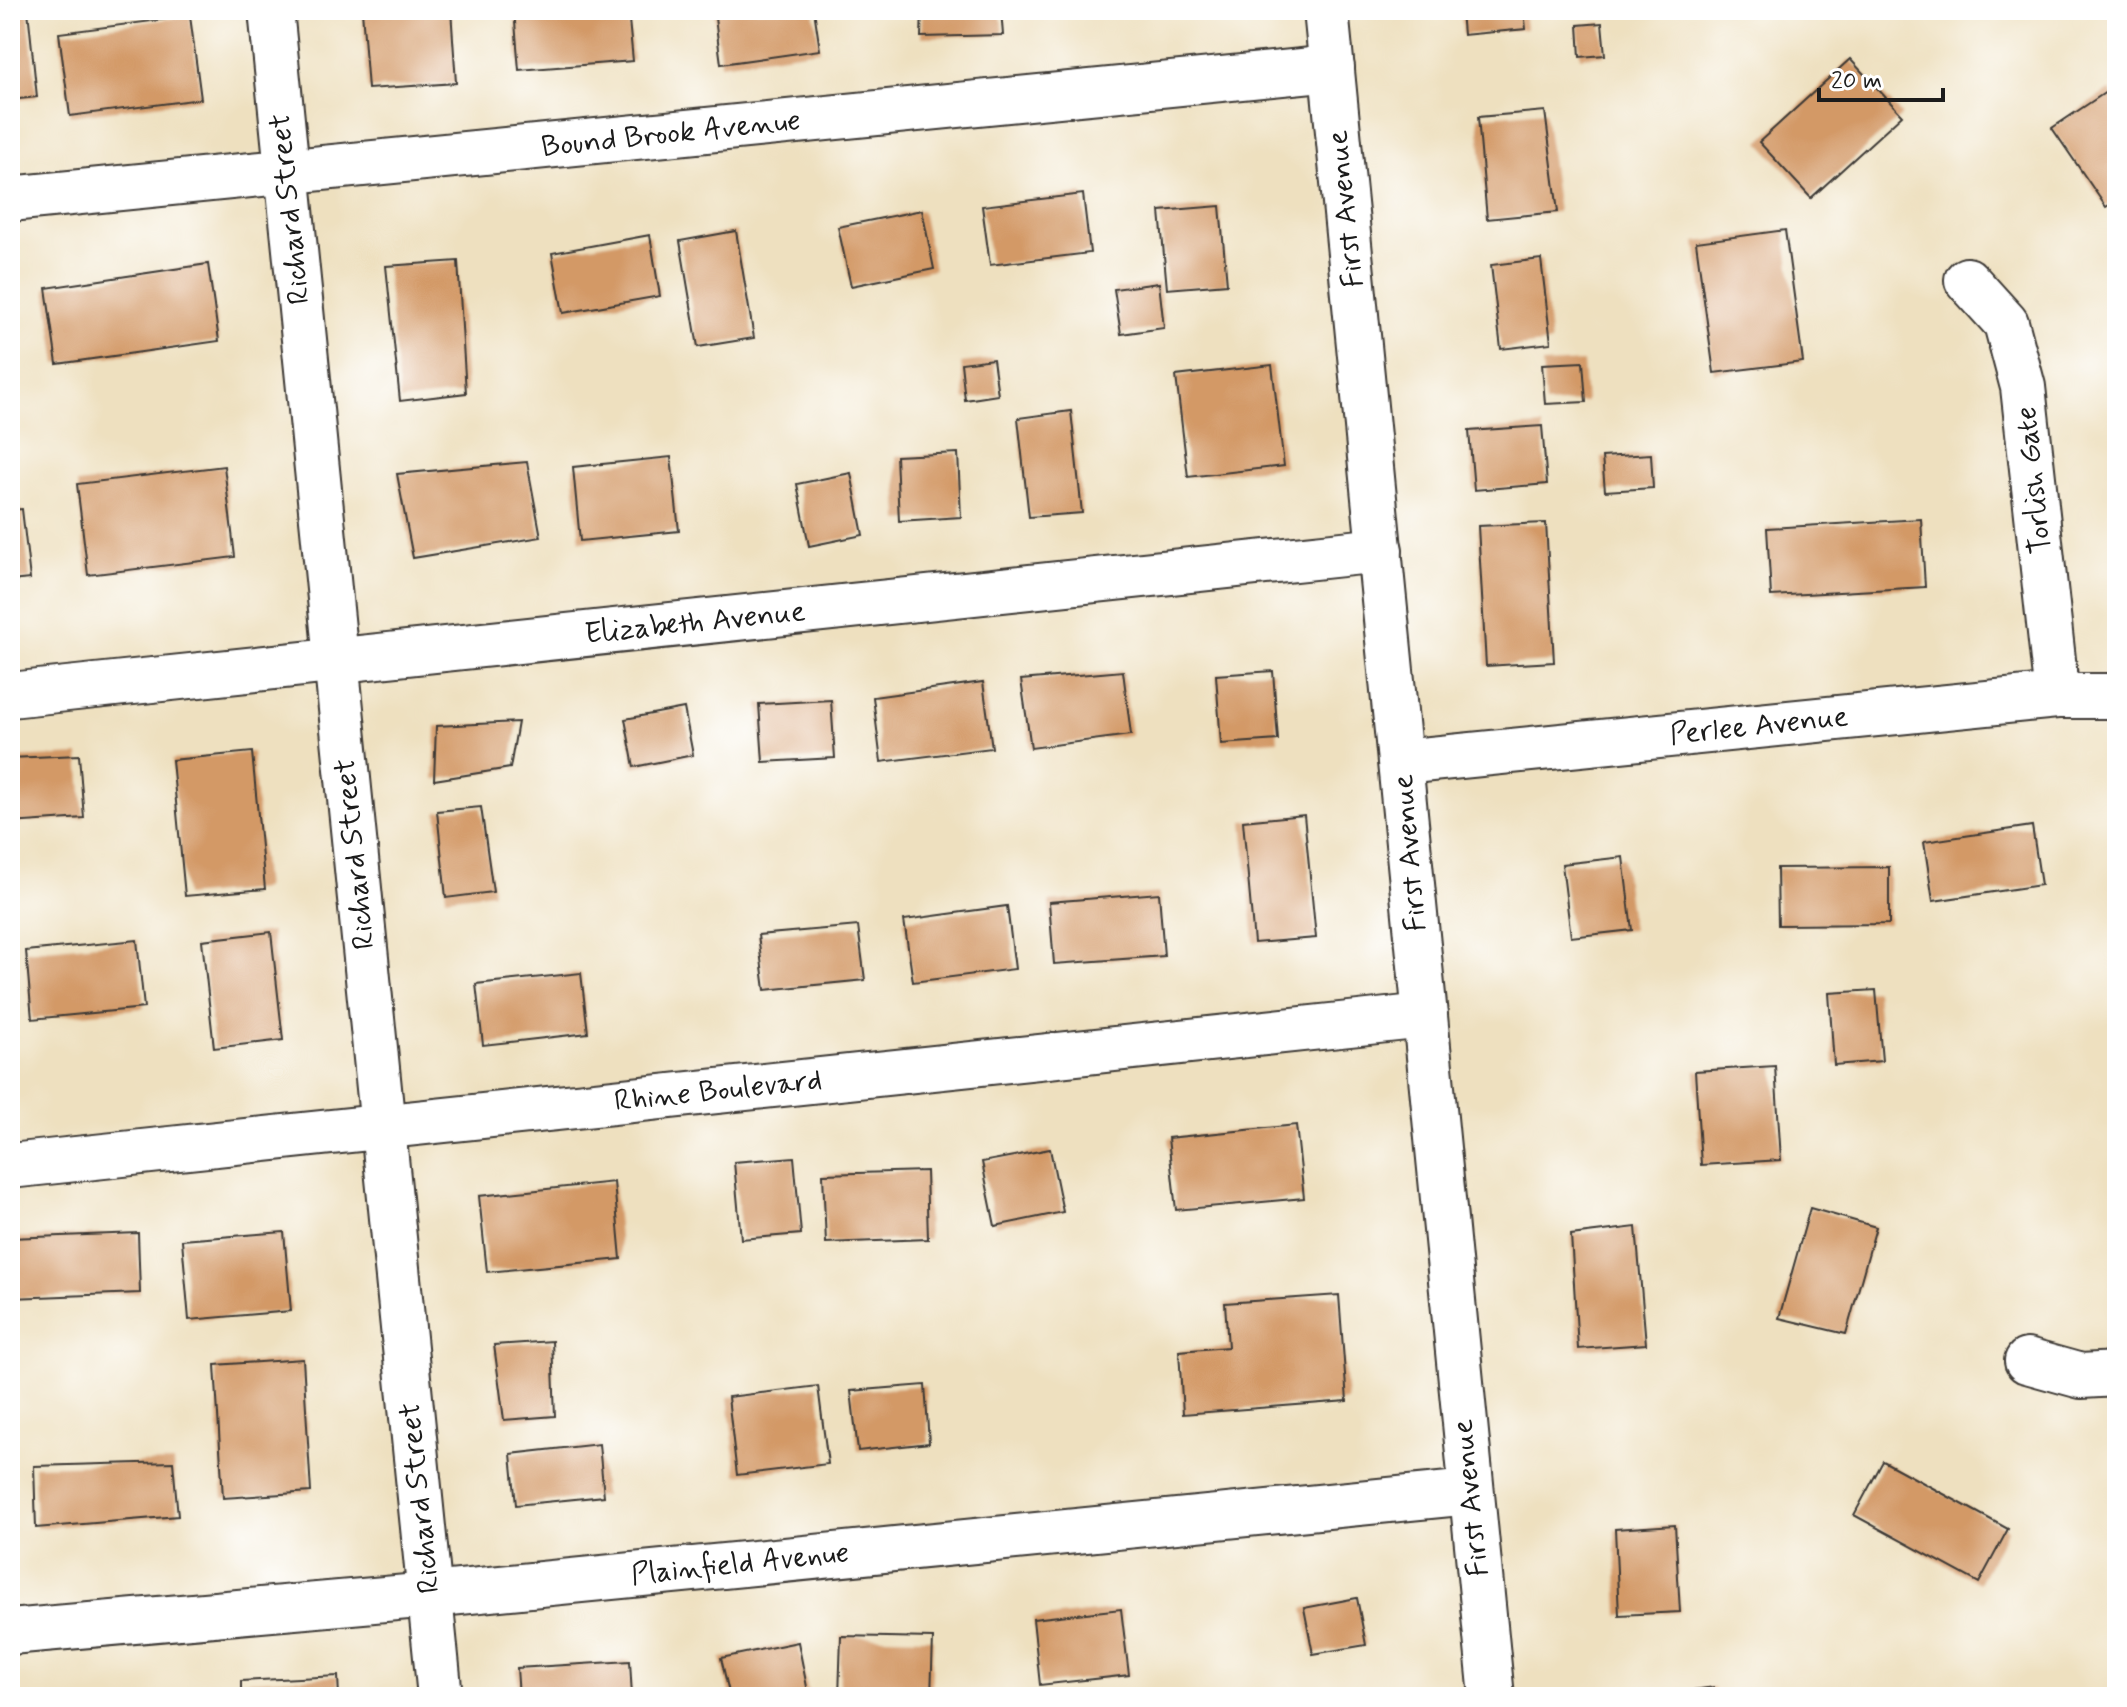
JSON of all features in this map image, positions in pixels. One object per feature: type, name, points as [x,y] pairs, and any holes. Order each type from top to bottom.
[{"type":"street","name":"Richard Street","points":[[271,10],[440,1697]]},
{"type":"street","name":"First Avenue","points":[[1326,10],[1492,1697]]},
{"type":"street","name":"Bound Brook Avenue","points":[[10,199],[1332,68]]},
{"type":"street","name":"Torlish Gate","points":[[1967,280],[2006,323],[2023,387],[2057,696]]},
{"type":"street","name":"Elizabeth Avenue","points":[[10,695],[1380,550]]},
{"type":"street","name":"Perlee Avenue","points":[[1401,762],[2057,696],[2117,696]]},
{"type":"street","name":"Rhine Boulevard","points":[[10,1166],[1425,1016]]},
{"type":"street","points":[[2027,1361],[2081,1376],[2117,1374]]},
{"type":"street","name":"Plainfield Avenue","points":[[10,1632],[430,1595],[1470,1492]]},
{"type":"building","points":[[28,10],[37,97],[10,100],[10,12]]},
{"type":"building","points":[[362,10],[451,10],[456,83],[368,89]]},
{"type":"building","points":[[514,10],[628,10],[633,61],[519,70]]},
{"type":"building","points":[[714,10],[814,10],[820,50],[721,64]]},
{"type":"building","points":[[922,10],[1001,10],[1003,35],[921,37]]},
{"type":"building","points":[[1461,10],[1524,10],[1526,29],[1463,35]]},
{"type":"building","points":[[190,16],[201,99],[70,116],[59,33]]},
{"type":"building","points":[[1602,23],[1605,55],[1580,57],[1578,25]]},
{"type":"building","points":[[1850,59],[1902,115],[1811,198],[1759,142]]},
{"type":"building","points":[[2109,90],[2117,101],[2117,200],[2106,207],[2052,128]]},
{"type":"building","points":[[1545,111],[1558,212],[1487,219],[1478,117]]},
{"type":"building","points":[[1083,194],[1090,253],[990,265],[982,206]]},
{"type":"building","points":[[1220,206],[1227,284],[1167,289],[1160,211]]},
{"type":"building","points":[[922,210],[934,269],[851,286],[838,227]]},
{"type":"building","points":[[1785,230],[1803,362],[1714,373],[1696,242]]},
{"type":"building","points":[[736,231],[754,338],[698,347],[680,241]]},
{"type":"building","points":[[650,235],[660,296],[563,313],[552,253]]},
{"type":"building","points":[[1541,259],[1551,343],[1501,349],[1491,265]]},
{"type":"building","points":[[458,261],[466,393],[400,401],[386,266]]},
{"type":"building","points":[[208,264],[219,341],[57,364],[46,288]]},
{"type":"building","points":[[1159,283],[1164,328],[1121,334],[1114,289]]},
{"type":"building","points":[[993,359],[998,395],[965,400],[961,363]]},
{"type":"building","points":[[1583,362],[1586,402],[1545,404],[1542,364]]},
{"type":"building","points":[[1272,365],[1284,466],[1188,477],[1176,376]]},
{"type":"building","points":[[1071,411],[1082,513],[1029,517],[1018,418]]},
{"type":"building","points":[[1542,426],[1547,484],[1474,490],[1469,431]]},
{"type":"building","points":[[958,453],[961,517],[899,521],[896,456]]},
{"type":"building","points":[[1651,454],[1653,488],[1605,491],[1602,457]]},
{"type":"building","points":[[671,457],[679,531],[580,541],[573,467]]},
{"type":"building","points":[[527,462],[541,537],[413,558],[397,474]]},
{"type":"building","points":[[224,466],[235,557],[88,575],[77,484]]},
{"type":"building","points":[[851,473],[863,535],[809,546],[797,484]]},
{"type":"building","points":[[22,509],[30,579],[10,581],[10,510]]},
{"type":"building","points":[[1921,519],[1925,587],[1771,596],[1767,528]]},
{"type":"building","points":[[1546,523],[1554,662],[1486,666],[1478,526]]},
{"type":"building","points":[[1123,671],[1131,735],[1031,748],[1021,680]]},
{"type":"building","points":[[1273,671],[1278,740],[1221,744],[1216,675]]},
{"type":"building","points":[[983,682],[992,748],[881,762],[873,697]]},
{"type":"building","points":[[831,700],[835,758],[763,762],[759,704]]},
{"type":"building","points":[[684,708],[693,755],[634,767],[625,719]]},
{"type":"building","points":[[518,722],[510,768],[434,780],[436,726]]},
{"type":"building","points":[[252,752],[265,889],[185,896],[172,760]]},
{"type":"building","points":[[79,755],[84,818],[10,823],[10,758]]},
{"type":"building","points":[[481,807],[493,892],[446,898],[437,811]]},
{"type":"building","points":[[1304,815],[1316,938],[1254,943],[1243,821]]},
{"type":"building","points":[[2032,826],[2041,885],[1933,901],[1924,842]]},
{"type":"building","points":[[1623,857],[1632,930],[1571,937],[1562,864]]},
{"type":"building","points":[[1889,867],[1889,924],[1778,925],[1777,868]]},
{"type":"building","points":[[1159,893],[1164,956],[1054,964],[1049,902]]},
{"type":"building","points":[[1007,906],[1015,969],[913,982],[904,920]]},
{"type":"building","points":[[858,926],[865,980],[765,990],[758,935]]},
{"type":"building","points":[[271,932],[283,1040],[214,1048],[202,940]]},
{"type":"building","points":[[137,940],[144,1008],[32,1019],[26,951]]},
{"type":"building","points":[[581,973],[588,1033],[483,1045],[476,984]]},
{"type":"building","points":[[1876,990],[1882,1061],[1834,1065],[1829,993]]},
{"type":"building","points":[[1775,1066],[1781,1160],[1701,1165],[1695,1071]]},
{"type":"building","points":[[1296,1125],[1304,1198],[1176,1210],[1168,1138]]},
{"type":"building","points":[[1050,1149],[1063,1212],[995,1226],[982,1162]]},
{"type":"building","points":[[794,1157],[801,1234],[741,1239],[734,1162]]},
{"type":"building","points":[[926,1171],[928,1239],[826,1243],[823,1174]]},
{"type":"building","points":[[614,1182],[621,1259],[487,1272],[479,1196]]},
{"type":"building","points":[[1810,1208],[1876,1227],[1846,1334],[1779,1318]]},
{"type":"building","points":[[1636,1227],[1646,1344],[1578,1349],[1571,1235]]},
{"type":"building","points":[[284,1232],[291,1311],[189,1320],[182,1240]]},
{"type":"building","points":[[138,1233],[140,1293],[12,1298],[10,1238]]},
{"type":"building","points":[[1339,1295],[1347,1401],[1183,1414],[1179,1351],[1228,1347],[1225,1303]]},
{"type":"building","points":[[552,1341],[555,1416],[504,1420],[494,1345]]},
{"type":"building","points":[[303,1359],[311,1492],[223,1498],[215,1365]]},
{"type":"building","points":[[925,1385],[929,1443],[858,1451],[851,1391]]},
{"type":"building","points":[[818,1386],[828,1464],[737,1475],[728,1397]]},
{"type":"building","points":[[599,1444],[604,1496],[516,1505],[511,1454]]},
{"type":"building","points":[[1883,1461],[2008,1529],[1979,1583],[1854,1515]]},
{"type":"building","points":[[173,1462],[178,1516],[36,1528],[34,1466]]},
{"type":"building","points":[[1675,1525],[1680,1612],[1619,1615],[1615,1529]]},
{"type":"building","points":[[1357,1598],[1366,1645],[1313,1654],[1304,1608]]},
{"type":"building","points":[[1121,1609],[1129,1675],[1040,1685],[1033,1619]]},
{"type":"building","points":[[841,1636],[933,1638],[931,1697],[839,1697]]},
{"type":"building","points":[[798,1642],[809,1697],[730,1697],[721,1658]]},
{"type":"building","points":[[630,1661],[632,1697],[519,1697],[517,1668]]},
{"type":"building","points":[[338,1676],[339,1697],[241,1697],[241,1681]]},
{"type":"building","points":[[1714,1687],[1716,1697],[1655,1697],[1655,1695]]}]
